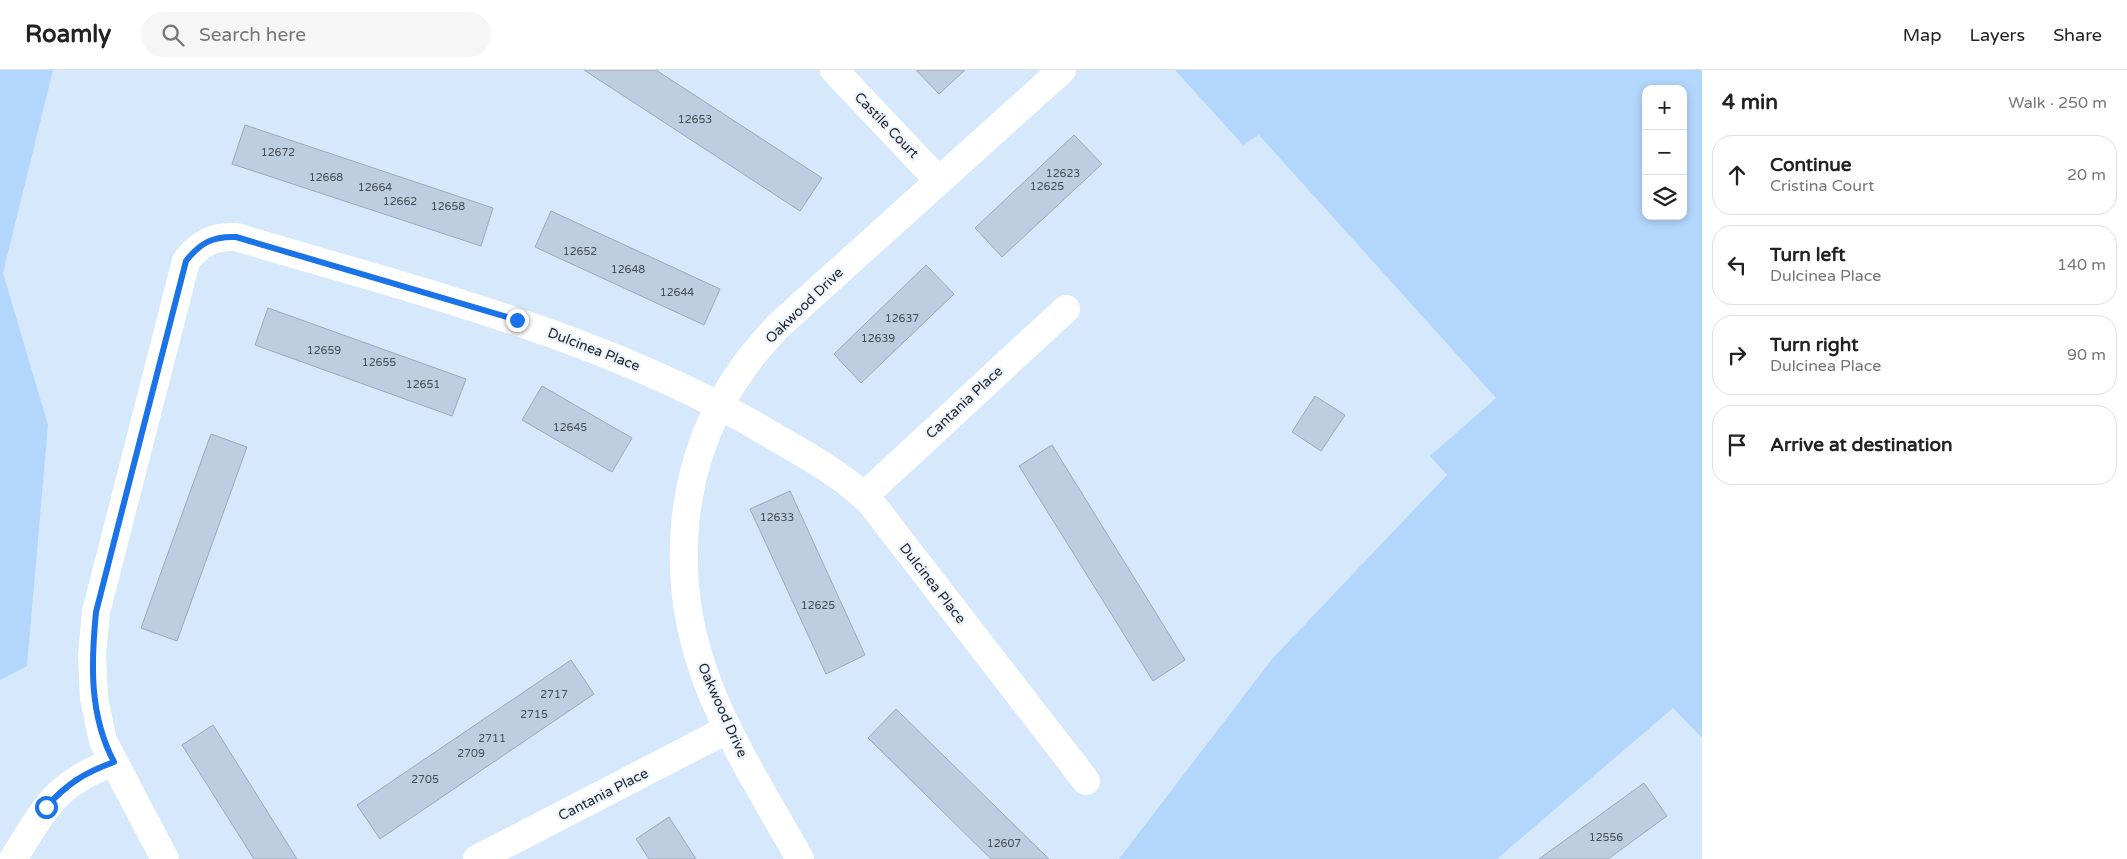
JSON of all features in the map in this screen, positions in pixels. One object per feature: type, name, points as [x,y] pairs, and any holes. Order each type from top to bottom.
[{"type":"street","name":"Castile Court","points":[[834,70],[939,181]]},
{"type":"street","name":"Oakwood Drive","points":[[800,859],[728,729],[707,682],[695,645],[685,596],[682,558],[685,514],[694,470],[708,429],[720,405],[743,368],[777,327],[1062,70]]},
{"type":"street","name":"Dulcinea Place","points":[[165,859],[103,741],[94,698],[92,655],[96,612],[186,261],[196,248],[207,241],[223,236],[236,237],[517,320],[632,363],[720,405],[836,473],[864,496],[1086,781]]},
{"type":"street","name":"Cantania Place","points":[[864,496],[1066,309]]},
{"type":"street","name":"Cantania Place","points":[[477,859],[728,729]]},
{"type":"street","points":[[13,859],[46,807],[65,787],[88,771],[114,762]]},
{"type":"shaded area","points":[[0,70],[53,70],[3,273],[48,425],[27,666],[0,680]]},
{"type":"shaded area","points":[[1175,70],[1702,70],[1702,738],[1673,708],[1497,859],[1119,859],[1272,659],[1447,475],[1430,456],[1496,398],[1259,135],[1243,145]]},
{"type":"building","points":[[584,70],[656,70],[822,178],[800,211]]},
{"type":"building","points":[[916,70],[965,70],[939,94]]},
{"type":"building","points":[[245,125],[493,208],[481,246],[232,164]]},
{"type":"building","points":[[1074,135],[1102,164],[1002,257],[975,228]]},
{"type":"building","points":[[551,211],[720,289],[704,325],[535,247]]},
{"type":"building","points":[[926,265],[954,294],[861,383],[834,354]]},
{"type":"building","points":[[268,308],[466,379],[452,416],[255,345]]},
{"type":"building","points":[[542,386],[632,438],[612,472],[522,420]]},
{"type":"building","points":[[1315,396],[1345,415],[1321,451],[1292,432]]},
{"type":"building","points":[[211,434],[247,447],[177,641],[141,628]]},
{"type":"building","points":[[1052,445],[1185,660],[1153,681],[1019,466]]},
{"type":"building","points":[[790,491],[865,655],[826,674],[750,509]]},
{"type":"building","points":[[571,660],[594,694],[380,839],[357,805]]},
{"type":"building","points":[[896,709],[1049,859],[991,859],[868,738]]},
{"type":"building","points":[[213,725],[297,859],[254,859],[182,745]]},
{"type":"building","points":[[1644,783],[1667,816],[1608,859],[1539,859]]},
{"type":"building","points":[[669,817],[696,859],[649,859],[636,839]]},
{"type":"route","points":[[46,807],[65,787],[88,771],[114,762],[103,741],[94,698],[92,655],[96,612],[186,261],[196,248],[207,241],[223,236],[236,237],[517,320]]}]
